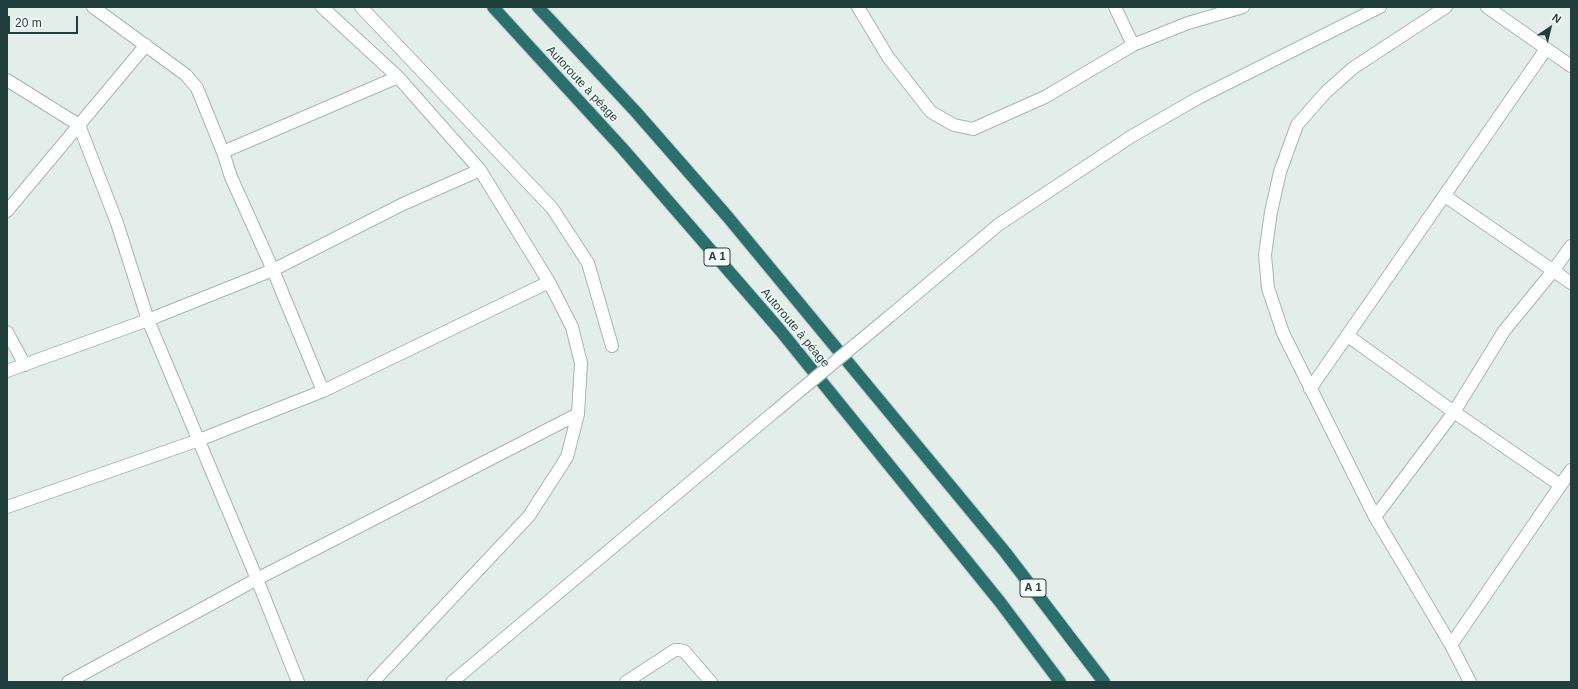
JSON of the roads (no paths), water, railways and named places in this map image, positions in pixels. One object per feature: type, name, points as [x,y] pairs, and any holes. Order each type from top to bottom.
[{"type":"highway","name":"Autoroute à péage","points":[[493,7],[623,149],[779,329],[995,596],[1060,682]]},
{"type":"highway","name":"A 1","points":[[538,7],[636,112],[727,216],[1005,552],[1104,682]]},
{"type":"street","points":[[93,7],[186,76],[197,88],[223,152],[231,177],[273,270],[323,391]]},
{"type":"street","points":[[322,7],[398,77],[480,170],[549,282],[572,327],[581,363],[578,414],[567,457],[529,516],[373,682]]},
{"type":"street","points":[[361,7],[552,208],[588,263],[612,346]]},
{"type":"street","points":[[858,7],[888,57],[931,112],[954,125],[974,129],[1045,97],[1134,45],[1188,23],[1243,7]]},
{"type":"street","points":[[1115,7],[1134,45]]},
{"type":"street","points":[[452,682],[998,225],[1132,136],[1198,98],[1380,7]]},
{"type":"street","points":[[1446,7],[1353,68],[1326,92],[1297,125],[1285,159],[1271,212],[1265,255],[1268,288],[1283,334],[1375,518],[1451,644],[1470,682]]},
{"type":"street","points":[[1487,7],[1571,66]]},
{"type":"street","points":[[7,211],[146,45]]},
{"type":"street","points":[[1310,389],[1546,49]]},
{"type":"street","points":[[223,152],[398,77]]},
{"type":"street","points":[[7,80],[79,126],[117,223],[148,320],[257,579],[298,682]]},
{"type":"street","points":[[7,371],[148,320],[273,270],[403,204],[480,170]]},
{"type":"street","points":[[1445,196],[1571,283]]},
{"type":"street","points":[[1375,518],[1454,412],[1490,356],[1504,331],[1553,271],[1571,246]]},
{"type":"street","points":[[7,507],[198,440],[323,391],[549,282]]},
{"type":"street","points":[[7,332],[25,365]]},
{"type":"street","points":[[1348,336],[1560,486]]},
{"type":"street","points":[[68,682],[257,579],[578,414]]},
{"type":"street","points":[[1451,644],[1571,470]]},
{"type":"street","points":[[626,682],[675,650],[684,651],[711,682]]}]
